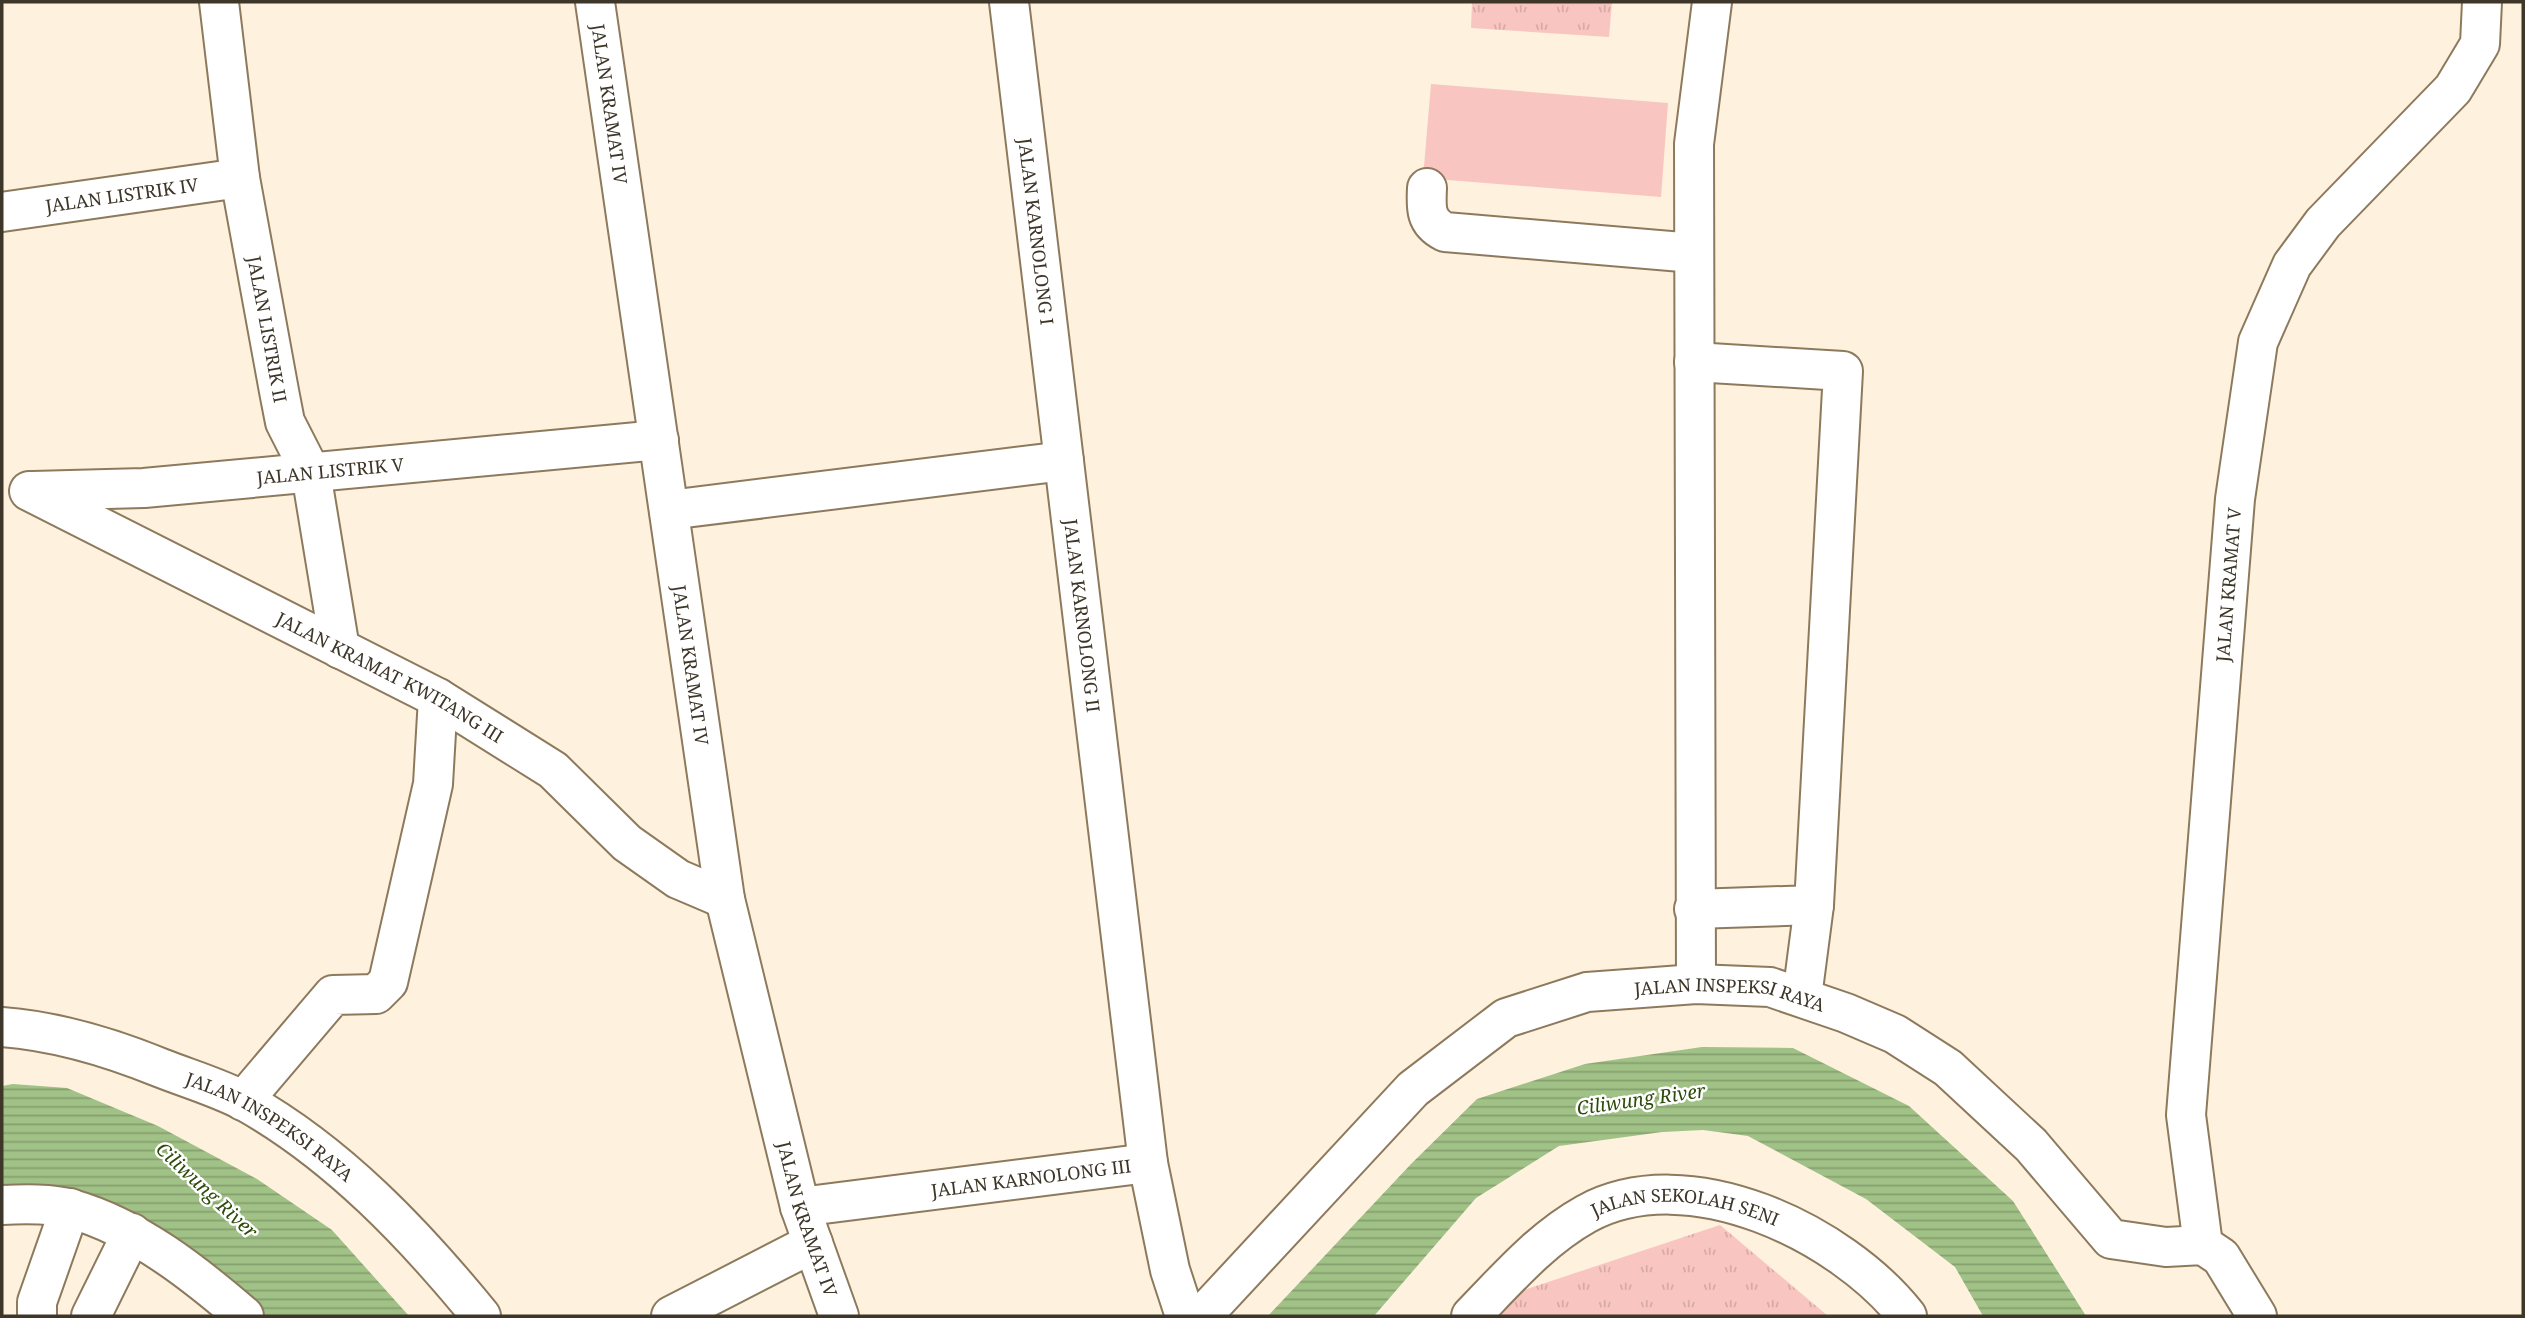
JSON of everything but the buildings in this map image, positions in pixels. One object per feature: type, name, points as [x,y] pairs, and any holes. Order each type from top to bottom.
[{"type":"street","name":"JALAN LISTRIK II","points":[[219,2],[240,178],[285,422],[311,473],[340,649]]},
{"type":"street","name":"JALAN KRAMAT IV","points":[[595,2],[725,899],[800,1207],[839,1316]]},
{"type":"street","name":"JALAN KARNOLONG I","points":[[1009,2],[1064,461]]},
{"type":"street","points":[[1696,984],[1694,144],[1712,2]]},
{"type":"street","name":"JALAN KRAMAT V","points":[[2203,1245],[2186,1115],[2235,499],[2258,342],[2292,265],[2323,223],[2453,89],[2480,44],[2482,2]]},
{"type":"street","name":"JALAN LISTRIK IV","points":[[2,212],[240,178]]},
{"type":"street","points":[[1427,188],[1426,212],[1434,226],[1445,232],[1694,253]]},
{"type":"street","points":[[1694,362],[1843,371],[1814,905],[1802,998]]},
{"type":"street","name":"JALAN LISTRIK V","points":[[15,492],[144,488],[659,440]]},
{"type":"street","points":[[669,510],[1064,461]]},
{"type":"street","name":"JALAN KARNOLONG II","points":[[1064,461],[1148,1163]]},
{"type":"street","name":"JALAN KRAMAT KWITANG III","points":[[15,492],[438,698],[553,770],[627,843],[678,879],[725,899]]},
{"type":"street","points":[[243,1101],[333,995],[341,992],[376,993],[388,982],[433,784],[438,698]]},
{"type":"street","points":[[1694,909],[1814,905]]},
{"type":"street","name":"JALAN INSPEKSI RAYA","points":[[1202,1316],[1413,1089],[1506,1018],[1587,992],[1696,984],[1770,987],[1895,1034],[1948,1068],[2031,1145],[2111,1239],[2166,1247],[2203,1245]]},
{"type":"street","name":"JALAN INSPEKSI RAYA","points":[[2,1027],[124,1053],[243,1101],[305,1139],[370,1195],[440,1266],[481,1316]]},
{"type":"street","name":"JALAN KARNOLONG III","points":[[800,1207],[1148,1163],[1170,1270],[1185,1316]]},
{"type":"street","name":"JALAN SEKOLAH SENI","points":[[1471,1316],[1526,1259],[1587,1214],[1622,1199],[1657,1193],[1697,1197],[1760,1211],[1819,1241],[1887,1291],[1908,1316]]},
{"type":"street","points":[[2,1205],[70,1208],[132,1233],[213,1289],[244,1316]]},
{"type":"street","points":[[37,1316],[37,1302],[70,1208]]},
{"type":"street","points":[[92,1316],[132,1233]]},
{"type":"street","points":[[671,1316],[813,1243]]},
{"type":"street","points":[[2203,1245],[2221,1256],[2257,1316]]},
{"type":"green space","points":[[1472,2],[1612,2],[1609,37],[1471,28]]},
{"type":"green space","points":[[1431,84],[1668,103],[1661,197],[1423,178]]},
{"type":"green space","points":[[1720,1225],[1828,1316],[1499,1316],[1524,1290]]},
{"type":"water","name":"Ciliwung River","points":[[1702,1047],[1793,1048],[1909,1106],[2013,1201],[2086,1316],[1983,1316],[1955,1267],[1866,1199],[1748,1136],[1703,1130],[1662,1132],[1559,1146],[1476,1198],[1374,1316],[1268,1316],[1411,1164],[1477,1099],[1585,1064]]},
{"type":"water","name":"Ciliwung River","points":[[13,1084],[67,1088],[158,1126],[257,1179],[332,1230],[409,1316],[256,1316],[84,1203],[11,1184],[2,1186],[2,1086]]}]
